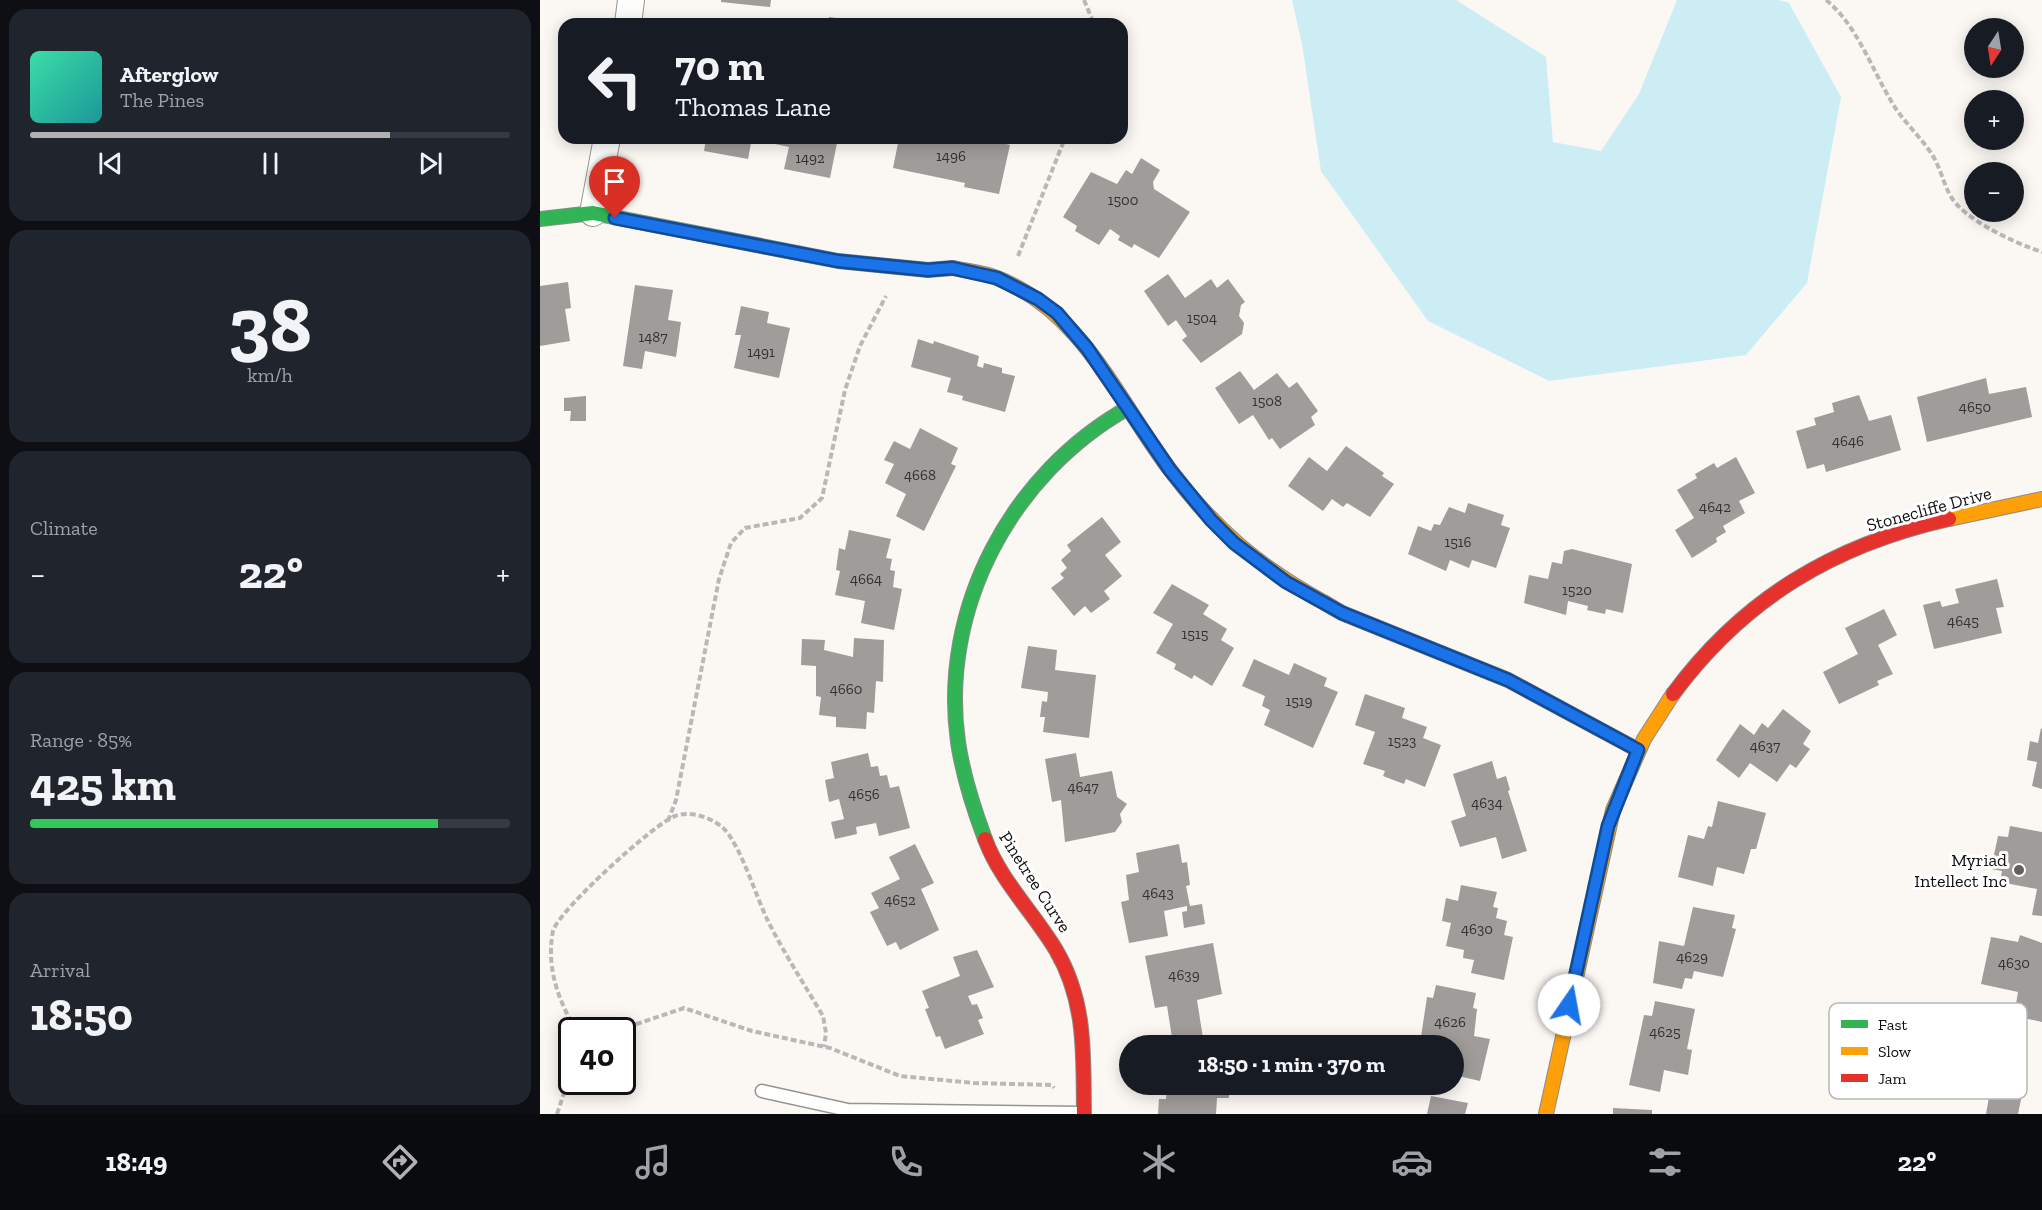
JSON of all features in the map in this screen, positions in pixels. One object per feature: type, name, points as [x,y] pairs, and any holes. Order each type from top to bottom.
[{"type":"street","points":[[629,18],[632,0]]},
{"type":"street","points":[[593,213],[606,144]]},
{"type":"street","points":[[540,219],[593,213],[838,261],[928,270],[952,268],[997,278],[1008,283],[1038,299],[1057,313],[1087,348],[1170,470],[1211,520],[1234,543],[1286,582],[1342,613],[1508,680],[1638,750]]},
{"type":"street","name":"Pinetree Curve","points":[[1084,1114],[1084,1027],[1074,989],[1048,934],[1014,890],[987,845],[978,823],[960,755],[956,713],[957,673],[961,639],[977,581],[1000,534],[1019,504],[1070,447],[1128,408]]},
{"type":"street","name":"Stonecliffe Drive","points":[[1546,1114],[1608,826],[1638,750],[1660,710],[1686,675],[1738,620],[1792,580],[1838,555],[1900,531],[2042,499]]},
{"type":"lane","points":[[762,1091],[848,1110],[1084,1114]]},
{"type":"path","points":[[1083,0],[1091,18]]},
{"type":"path","points":[[1826,0],[1837,8],[1891,102],[1930,151],[1945,178],[1950,196],[1993,231],[2042,252]]},
{"type":"path","points":[[1008,283],[1063,144]]},
{"type":"path","points":[[668,821],[676,800],[719,579],[731,543],[745,528],[800,518],[822,498],[845,390],[860,346],[886,296],[896,296]]},
{"type":"path","points":[[568,1017],[559,1001],[551,960],[554,928],[591,884],[668,821],[676,816],[702,816],[725,830],[768,921],[823,1016],[826,1033],[824,1047]]},
{"type":"path","points":[[636,1024],[684,1008],[752,1031],[824,1047],[900,1076],[984,1083],[1052,1085],[1056,1090]]},
{"type":"path","points":[[557,1114],[563,1095]]},
{"type":"water","points":[[1292,0],[1456,0],[1546,57],[1553,142],[1601,151],[1639,94],[1677,0],[1779,0],[1789,3],[1841,97],[1807,283],[1746,355],[1549,381],[1428,321],[1321,171],[1302,44]]},
{"type":"building","points":[[721,0],[771,0],[770,7],[721,2]]},
{"type":"building","points":[[705,144],[751,144],[748,159],[704,151]]},
{"type":"building","points":[[775,144],[837,144],[830,178],[784,169],[789,147]]},
{"type":"building","points":[[898,144],[1010,145],[999,194],[964,187],[965,183],[893,168]]},
{"type":"building","points":[[1141,158],[1160,170],[1153,182],[1154,189],[1190,212],[1159,258],[1134,244],[1132,248],[1118,240],[1120,236],[1110,229],[1099,245],[1075,231],[1077,226],[1063,217],[1091,172],[1117,184],[1126,170],[1132,174]]},
{"type":"building","points":[[1168,274],[1185,298],[1211,279],[1217,288],[1228,279],[1245,302],[1241,305],[1239,316],[1244,323],[1242,334],[1201,363],[1182,340],[1187,336],[1176,320],[1168,326],[1144,291]]},
{"type":"building","points":[[568,282],[571,308],[565,309],[570,341],[540,346],[540,286]]},
{"type":"building","points":[[635,285],[673,290],[668,320],[681,322],[676,357],[645,351],[642,369],[623,366]]},
{"type":"building","points":[[741,306],[769,312],[767,323],[790,328],[779,378],[734,368],[741,335],[735,335]]},
{"type":"building","points":[[918,339],[933,344],[934,341],[979,356],[977,366],[983,368],[984,363],[1002,368],[1002,373],[1015,376],[1005,412],[962,400],[963,396],[947,392],[951,378],[911,367]]},
{"type":"building","points":[[1240,371],[1254,390],[1277,373],[1289,388],[1297,382],[1318,411],[1311,417],[1315,425],[1280,449],[1272,438],[1269,440],[1253,415],[1239,424],[1215,388]]},
{"type":"building","points":[[1986,378],[1989,394],[2026,387],[2032,417],[1927,442],[1917,397]]},
{"type":"building","points":[[1859,395],[1869,421],[1891,415],[1901,450],[1826,472],[1824,464],[1807,469],[1796,431],[1816,425],[1814,418],[1834,412],[1832,403]]},
{"type":"building","points":[[586,396],[586,421],[570,421],[571,411],[564,411],[564,398]]},
{"type":"building","points":[[920,428],[958,448],[951,464],[956,466],[924,531],[896,516],[906,494],[885,483],[894,464],[884,460],[894,441],[910,449]]},
{"type":"building","points":[[1346,446],[1384,473],[1382,476],[1394,484],[1370,517],[1347,503],[1343,507],[1332,499],[1323,511],[1288,486],[1309,457],[1327,471]]},
{"type":"building","points":[[1736,457],[1755,493],[1739,501],[1745,513],[1723,526],[1726,532],[1716,538],[1717,542],[1692,558],[1675,530],[1694,518],[1677,490],[1697,478],[1695,474],[1714,463],[1717,468]]},
{"type":"building","points":[[1468,503],[1504,515],[1501,525],[1510,528],[1496,568],[1472,560],[1469,568],[1450,560],[1446,571],[1408,554],[1418,526],[1431,531],[1434,524],[1440,525],[1449,507],[1465,513]]},
{"type":"building","points":[[1102,517],[1121,542],[1105,555],[1122,576],[1104,591],[1110,599],[1091,613],[1085,606],[1074,616],[1051,588],[1064,578],[1060,574],[1067,568],[1061,560],[1071,551],[1067,545]]},
{"type":"building","points":[[849,530],[891,539],[886,558],[892,559],[890,570],[895,571],[893,587],[902,589],[894,630],[861,623],[865,601],[835,595],[840,571],[836,570],[839,548],[845,550]]},
{"type":"building","points":[[1572,549],[1632,564],[1623,613],[1606,609],[1605,614],[1587,610],[1588,606],[1568,601],[1566,615],[1524,603],[1529,575],[1548,579],[1552,562],[1562,564],[1564,551]]},
{"type":"building","points":[[1997,579],[2004,607],[1996,608],[2002,633],[1934,649],[1923,605],[1940,601],[1942,607],[1959,603],[1955,589]]},
{"type":"building","points":[[1172,584],[1209,605],[1203,614],[1227,629],[1221,640],[1234,648],[1212,686],[1194,675],[1192,679],[1174,669],[1176,664],[1156,653],[1173,624],[1153,613]]},
{"type":"building","points":[[1884,609],[1897,635],[1878,645],[1893,674],[1877,681],[1879,685],[1839,704],[1823,672],[1858,654],[1845,628]]},
{"type":"building","points":[[854,638],[884,640],[883,682],[876,681],[874,713],[867,712],[866,729],[836,727],[836,717],[819,715],[821,697],[816,696],[816,666],[801,665],[802,639],[825,640],[824,650],[853,657]]},
{"type":"building","points":[[1028,646],[1057,650],[1055,670],[1096,675],[1089,738],[1043,732],[1045,717],[1040,717],[1042,701],[1047,702],[1048,692],[1021,688]]},
{"type":"building","points":[[1254,659],[1289,675],[1294,663],[1327,678],[1324,686],[1338,692],[1313,748],[1264,725],[1270,710],[1262,706],[1265,696],[1242,686]]},
{"type":"building","points":[[1365,694],[1405,708],[1402,718],[1427,727],[1423,738],[1441,745],[1425,787],[1406,779],[1404,784],[1383,776],[1385,771],[1363,764],[1375,732],[1355,725]]},
{"type":"building","points":[[1783,709],[1811,731],[1803,744],[1810,749],[1796,768],[1790,764],[1777,782],[1750,763],[1739,778],[1716,760],[1740,724],[1754,735],[1762,723],[1768,728]]},
{"type":"building","points":[[2041,728],[2042,789],[2032,786],[2037,762],[2027,760],[2030,741],[2038,743]]},
{"type":"building","points":[[868,753],[871,767],[878,766],[880,776],[887,775],[890,788],[899,786],[910,828],[879,836],[876,823],[856,827],[857,834],[835,839],[831,822],[844,819],[839,799],[829,802],[825,780],[834,778],[831,762]]},
{"type":"building","points":[[1076,753],[1080,777],[1112,771],[1117,797],[1127,804],[1120,814],[1122,822],[1115,832],[1065,842],[1061,800],[1052,802],[1045,759]]},
{"type":"building","points":[[1492,761],[1497,779],[1506,776],[1510,790],[1508,791],[1527,851],[1502,859],[1496,837],[1460,847],[1451,821],[1466,816],[1453,774]]},
{"type":"building","points":[[1718,801],[1766,813],[1756,849],[1751,849],[1744,874],[1717,867],[1713,886],[1678,877],[1688,835],[1704,839],[1708,826],[1712,827]]},
{"type":"building","name":"Myriad Intellect Inc","points":[[2010,826],[2042,832],[2042,916],[2032,915],[2037,889],[2000,882],[2002,871],[1991,869],[1998,836],[2008,837]]},
{"type":"building","points":[[915,844],[934,883],[921,889],[939,930],[900,950],[896,942],[887,946],[870,912],[879,908],[871,893],[900,879],[889,857]]},
{"type":"building","points":[[1179,844],[1182,863],[1187,862],[1190,885],[1186,886],[1190,906],[1202,904],[1205,924],[1184,928],[1182,912],[1187,911],[1187,906],[1164,911],[1168,936],[1129,943],[1121,902],[1129,900],[1126,875],[1139,872],[1136,853]]},
{"type":"building","points":[[1461,885],[1497,892],[1493,907],[1498,908],[1496,918],[1507,921],[1504,935],[1513,937],[1504,980],[1471,973],[1474,960],[1463,958],[1464,950],[1446,946],[1451,923],[1442,921],[1446,898],[1458,901]]},
{"type":"building","points":[[1693,907],[1735,915],[1732,928],[1736,929],[1723,977],[1694,971],[1692,979],[1685,978],[1682,989],[1653,983],[1659,941],[1684,946]]},
{"type":"building","points":[[2020,935],[2042,943],[2042,1022],[2027,1019],[2027,1003],[2016,1003],[2018,992],[1981,984],[1991,937],[2018,942]]},
{"type":"building","points":[[1213,943],[1222,994],[1197,1000],[1203,1035],[1172,1035],[1167,1006],[1155,1008],[1145,956]]},
{"type":"building","points":[[977,950],[994,987],[968,996],[972,1005],[977,1004],[983,1018],[978,1020],[984,1034],[945,1049],[940,1036],[936,1037],[925,1009],[929,1008],[922,991],[960,976],[953,957]]},
{"type":"building","points":[[1436,985],[1476,993],[1473,1008],[1477,1009],[1474,1036],[1490,1039],[1480,1081],[1464,1077],[1464,1035],[1421,1035],[1427,997],[1433,998]]},
{"type":"building","points":[[1655,1001],[1695,1009],[1687,1049],[1692,1050],[1688,1075],[1664,1070],[1660,1092],[1629,1085],[1644,1015],[1652,1016]]},
{"type":"building","points":[[1166,1095],[1229,1095],[1229,1098],[1217,1098],[1216,1114],[1158,1114],[1159,1099],[1166,1099]]},
{"type":"building","points":[[1431,1096],[1468,1103],[1465,1114],[1427,1114]]},
{"type":"building","points":[[1989,1099],[2021,1099],[2018,1114],[1986,1114]]},
{"type":"building","points":[[1613,1108],[1652,1110],[1652,1114],[1613,1114]]},
{"type":"traffic: fast","points":[[540,219],[593,213],[838,261],[928,270],[953,268]]},
{"type":"traffic: fast","points":[[985,839],[960,755],[955,692],[960,642],[973,595],[992,549],[1018,507],[1050,469],[1087,436],[1128,408]]},
{"type":"traffic: slow","points":[[953,268],[997,278],[1027,293],[1053,313],[1097,361],[1152,445],[1205,512],[1260,561],[1325,603]]},
{"type":"traffic: slow","points":[[1949,519],[2042,499]]},
{"type":"traffic: slow","points":[[1546,1114],[1613,810],[1644,739],[1673,694]]},
{"type":"traffic: jam","points":[[1673,694],[1730,630],[1761,603],[1794,580],[1830,560],[1867,544],[1949,519]]},
{"type":"traffic: jam","points":[[1325,603],[1342,613],[1508,680],[1638,750]]},
{"type":"traffic: jam","points":[[985,839],[999,868],[1047,936],[1066,970],[1073,990],[1081,1030],[1084,1114]]},
{"type":"place","name":"Myriad Intellect Inc","points":[[2019,870]]},
{"type":"route","points":[[615,218],[838,261],[928,270],[952,268],[997,278],[1038,299],[1057,313],[1073,330],[1170,470],[1211,520],[1234,543],[1286,582],[1342,613],[1508,680],[1638,750],[1626,774],[1608,826],[1569,1005]]}]
